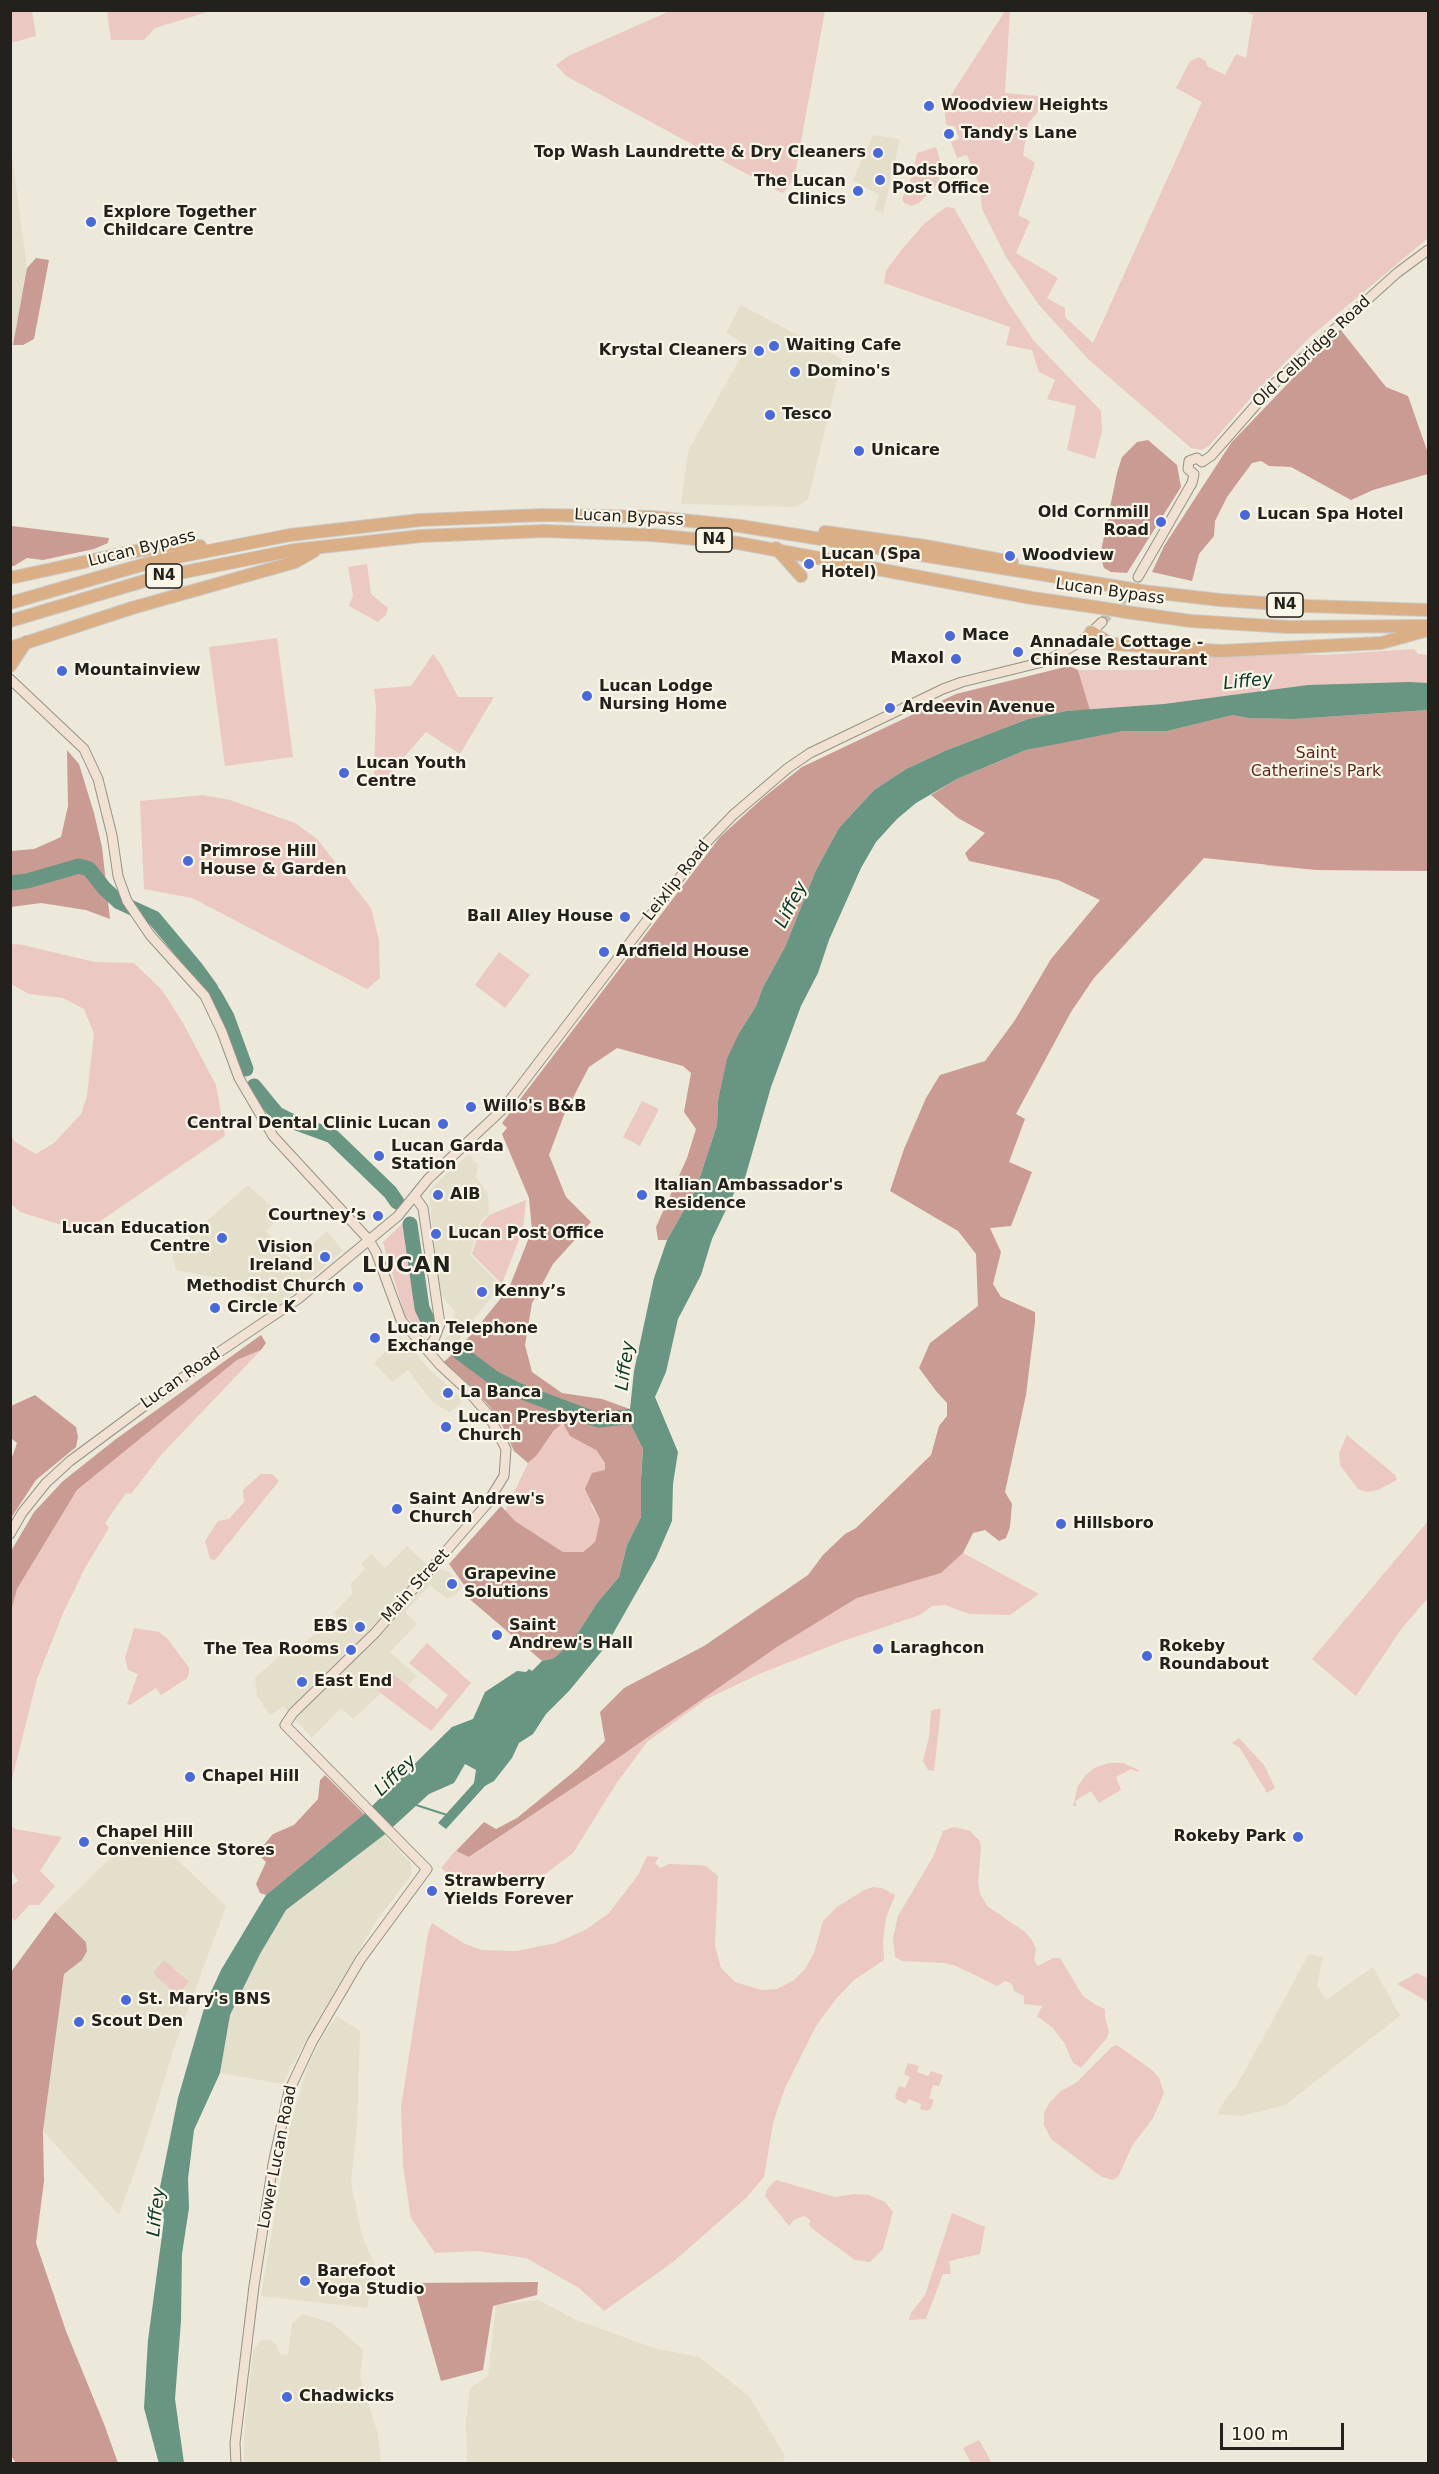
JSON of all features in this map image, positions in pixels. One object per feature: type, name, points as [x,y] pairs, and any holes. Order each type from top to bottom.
[{"type":"highway","name":"Lucan Bypass","points":[[10,603],[102,575],[219,547],[362,525],[484,516],[603,515],[652,517],[755,528],[1142,591],[1220,600],[1318,607],[1428,610]]},
{"type":"highway","points":[[755,528],[822,531],[925,546],[1071,572]]},
{"type":"highway","name":"Lucan Bypass","points":[[10,621],[154,578],[320,547],[421,536],[556,531],[652,535],[776,548],[1032,598],[1191,621],[1288,627],[1428,628]]},
{"type":"highway","points":[[10,578],[75,562],[162,547],[219,547]]},
{"type":"highway","points":[[10,648],[132,608],[295,562],[320,547]]},
{"type":"highway","points":[[776,548],[801,576]]},
{"type":"highway","points":[[1091,632],[1112,645],[1221,651],[1381,643],[1428,628]]},
{"type":"highway","points":[[10,666],[26,642]]},
{"type":"main road","name":"Old Celbridge Road","points":[[1138,577],[1192,483],[1194,474],[1203,470],[1202,462],[1211,456],[1276,382],[1397,273],[1428,250]]},
{"type":"main road","points":[[1091,632],[1102,622]]},
{"type":"main road","name":"Leixlip Road","points":[[369,1240],[398,1216],[436,1171],[503,1109],[706,843],[788,768],[810,753],[943,689],[1047,660],[1076,645],[1091,632]]},
{"type":"main road","name":"Main Street","points":[[10,679],[75,738],[92,762],[112,836],[117,876],[130,906],[170,960],[205,996],[219,1024],[239,1078],[273,1136],[369,1240],[382,1265],[401,1320],[447,1372],[477,1400],[492,1420],[506,1449],[504,1476],[491,1499],[444,1556],[346,1663],[293,1713],[285,1725],[392,1831]]},
{"type":"main road","points":[[415,1197],[423,1208],[440,1324],[433,1341],[426,1349]]},
{"type":"main road","name":"Lucan Road","points":[[10,1534],[22,1513],[46,1483],[70,1461],[197,1367],[298,1299],[369,1240]]},
{"type":"main road","name":"Lower Lucan Road","points":[[236,2463],[235,2442],[254,2286],[273,2164],[289,2091],[308,2050],[360,1960],[427,1869],[392,1831]]},
{"type":"shaded area","points":[[873,135],[900,139],[883,213],[874,210],[879,195],[853,180]]},
{"type":"shaded area","points":[[10,141],[27,268],[13,345],[11,345]]},
{"type":"shaded area","points":[[741,305],[842,359],[808,500],[794,507],[681,504],[688,451],[747,346],[726,332]]},
{"type":"shaded area","points":[[1428,683],[1428,710],[1294,719],[1248,718],[1233,715],[1167,731],[1123,731],[1026,750],[957,779],[916,803],[897,819],[876,842],[861,868],[829,940],[818,973],[801,1006],[771,1087],[745,1178],[737,1187],[712,1239],[701,1275],[678,1319],[666,1372],[655,1397],[678,1452],[673,1484],[672,1521],[656,1558],[606,1646],[569,1691],[546,1714],[533,1734],[519,1743],[512,1758],[494,1781],[485,1786],[446,1829],[438,1823],[474,1783],[476,1770],[465,1764],[454,1783],[429,1794],[384,1835],[286,1910],[260,1954],[230,2015],[220,2073],[194,2130],[188,2179],[189,2208],[182,2254],[181,2321],[175,2399],[184,2463],[159,2464],[144,2408],[148,2340],[164,2220],[159,2192],[178,2098],[205,2005],[221,1970],[266,1895],[364,1814],[452,1727],[473,1719],[485,1692],[517,1671],[526,1672],[529,1669],[532,1671],[542,1661],[554,1658],[572,1642],[597,1603],[619,1577],[627,1545],[641,1517],[643,1449],[630,1423],[630,1409],[634,1371],[654,1278],[667,1240],[696,1189],[717,1125],[718,1101],[727,1059],[785,947],[816,870],[839,828],[874,790],[906,769],[947,750],[1028,719],[1066,711],[1164,704],[1308,685]]},
{"type":"shaded area","points":[[469,1154],[478,1165],[476,1177],[488,1194],[489,1213],[480,1222],[470,1255],[501,1286],[455,1346],[444,1345],[455,1312],[438,1291],[429,1190]]},
{"type":"shaded area","points":[[248,1185],[281,1215],[266,1231],[293,1262],[327,1231],[343,1251],[274,1309],[214,1277],[176,1270],[172,1254],[178,1246]]},
{"type":"shaded area","points":[[401,1336],[430,1370],[460,1397],[462,1403],[449,1412],[432,1402],[408,1370],[392,1382],[374,1363]]},
{"type":"shaded area","points":[[407,1546],[426,1564],[449,1572],[463,1586],[455,1595],[447,1599],[430,1585],[405,1612],[417,1624],[390,1652],[416,1676],[408,1686],[392,1674],[378,1691],[380,1694],[353,1719],[341,1708],[312,1738],[283,1706],[270,1716],[257,1696],[255,1678],[288,1648],[301,1645],[314,1634],[323,1632],[337,1617],[334,1613],[353,1593],[350,1584],[365,1569],[361,1564],[371,1554],[385,1568]]},
{"type":"shaded area","name":"St. Mary's BNS","points":[[145,1829],[226,1906],[174,2048],[144,2145],[119,2215],[43,2131],[64,1973],[82,1960],[86,1942],[55,1912],[132,1837]]},
{"type":"shaded area","points":[[384,1835],[410,1862],[412,1874],[375,1923],[283,2084],[220,2073],[230,2015],[260,1954],[286,1910]]},
{"type":"shaded area","points":[[1309,1954],[1323,1957],[1317,1985],[1326,2000],[1373,1967],[1400,2016],[1285,2105],[1241,2116],[1217,2114],[1226,2098],[1236,2087]]},
{"type":"shaded area","points":[[337,2016],[360,2031],[357,2126],[351,2183],[362,2236],[375,2265],[367,2308],[261,2296],[289,2130],[308,2065],[322,2037]]},
{"type":"shaded area","points":[[538,2300],[576,2320],[657,2349],[699,2357],[749,2396],[785,2456],[783,2463],[467,2463],[466,2422],[470,2388],[488,2376],[496,2305]]},
{"type":"shaded area","points":[[303,2314],[332,2323],[363,2350],[360,2377],[378,2434],[381,2463],[244,2463],[244,2434],[253,2351],[261,2340],[270,2340],[277,2345],[280,2354],[288,2355],[292,2323]]},
{"type":"green space","points":[[11,10],[32,11],[36,36],[11,43]]},
{"type":"green space","points":[[107,10],[211,11],[155,28],[144,40],[111,40]]},
{"type":"green space","points":[[670,11],[825,11],[795,174],[787,189],[782,193],[566,76],[556,65],[568,56]]},
{"type":"green space","points":[[1005,11],[1010,11],[1005,93],[1050,97],[1028,124],[1023,155],[1035,163],[1018,215],[1030,221],[1016,253],[1058,278],[1047,298],[1065,308],[1065,317],[1093,343],[1202,102],[1176,88],[1190,61],[1199,57],[1206,61],[1207,66],[1225,75],[1236,54],[1246,58],[1253,15],[1244,11],[1428,11],[1428,238],[1310,337],[1254,394],[1209,446],[1201,450],[1191,448],[1088,359],[1039,305],[1006,257],[982,209],[980,186],[967,155],[957,158],[951,142],[959,139],[955,126],[946,125],[944,106]]},
{"type":"green space","points":[[936,147],[941,175],[937,184],[919,203],[912,206],[904,203],[902,199],[912,176],[917,153]]},
{"type":"green space","points":[[946,207],[954,208],[1009,304],[1034,341],[1101,411],[1102,431],[1095,459],[1067,450],[1076,406],[1047,399],[1055,380],[1039,372],[1032,350],[1006,345],[1010,327],[884,283],[886,271],[902,249],[925,223]]},
{"type":"green space","points":[[36,258],[49,260],[34,339],[23,345],[13,345],[27,268]]},
{"type":"green space","points":[[1340,329],[1386,387],[1408,396],[1428,453],[1428,474],[1373,490],[1351,500],[1291,467],[1269,466],[1261,461],[1252,463],[1227,497],[1215,521],[1214,536],[1199,554],[1192,581],[1152,572],[1164,546],[1231,443]]},
{"type":"green space","points":[[1148,440],[1177,465],[1181,487],[1127,573],[1111,572],[1104,568],[1100,556],[1117,473],[1122,457],[1137,442]]},
{"type":"green space","points":[[12,526],[109,538],[108,543],[94,549],[43,560],[27,558],[11,566]]},
{"type":"green space","points":[[367,564],[371,594],[388,608],[386,615],[378,622],[349,606],[353,595],[348,567]]},
{"type":"green space","points":[[277,638],[293,757],[225,766],[209,647]]},
{"type":"green space","name":"Saint Catherine's Park","points":[[1157,648],[1323,655],[1414,649],[1418,654],[1428,655],[1428,871],[1317,870],[1267,866],[1107,746],[1090,710],[1078,670],[1159,670]]},
{"type":"green space","points":[[433,654],[458,697],[494,697],[460,754],[426,732],[377,788],[374,772],[376,707],[374,689],[411,686]]},
{"type":"green space","points":[[1069,666],[1078,670],[1090,710],[1066,711],[1028,719],[947,750],[906,769],[874,790],[839,828],[816,870],[785,947],[763,987],[756,1006],[739,1033],[718,1101],[717,1125],[696,1189],[667,1240],[658,1240],[656,1227],[687,1158],[696,1129],[684,1112],[691,1073],[683,1066],[617,1048],[589,1067],[564,1115],[549,1155],[566,1197],[591,1222],[553,1264],[532,1303],[525,1345],[532,1372],[562,1393],[602,1399],[630,1409],[630,1423],[643,1449],[641,1517],[627,1545],[619,1577],[597,1603],[572,1642],[554,1658],[542,1661],[466,1596],[464,1585],[449,1564],[501,1506],[515,1521],[563,1552],[583,1552],[595,1542],[600,1520],[585,1489],[592,1473],[605,1470],[605,1463],[596,1450],[570,1436],[563,1423],[554,1430],[537,1455],[528,1463],[514,1451],[502,1425],[490,1407],[444,1362],[472,1334],[509,1288],[532,1230],[529,1198],[502,1134],[507,1128],[502,1123],[720,837],[764,797],[802,767],[956,694]]},
{"type":"green space","points":[[1428,710],[1428,871],[1317,870],[1204,858],[1094,978],[1071,1012],[1016,1114],[1025,1119],[1009,1162],[1032,1172],[1011,1226],[990,1228],[1001,1252],[993,1284],[1001,1297],[1035,1312],[1035,1322],[1026,1395],[1005,1492],[1012,1504],[1010,1527],[1006,1538],[999,1541],[985,1530],[973,1533],[963,1553],[941,1573],[857,1598],[777,1647],[618,1758],[469,1857],[456,1851],[484,1822],[496,1829],[517,1818],[577,1769],[605,1741],[600,1712],[624,1688],[704,1646],[808,1575],[823,1555],[845,1534],[856,1528],[931,1455],[939,1426],[947,1416],[947,1403],[919,1368],[930,1343],[978,1306],[976,1254],[958,1231],[890,1191],[904,1149],[926,1098],[940,1075],[985,1061],[1015,1020],[1051,959],[1100,900],[1058,880],[969,861],[965,853],[985,833],[958,818],[931,795],[957,779],[1026,750],[1075,739],[1123,731],[1167,731],[1233,715],[1248,718],[1294,719]]},
{"type":"green space","points":[[67,750],[79,764],[94,813],[102,847],[110,919],[86,910],[41,903],[11,907],[11,851],[34,849],[61,837],[68,806]]},
{"type":"green space","points":[[203,795],[230,800],[295,823],[317,839],[371,908],[379,940],[380,978],[367,989],[192,898],[144,889],[140,801]]},
{"type":"green space","points":[[11,944],[95,962],[134,963],[162,990],[183,1023],[216,1085],[225,1136],[84,1232],[20,1212],[11,1204],[11,1135],[15,1142],[36,1154],[54,1143],[81,1114],[87,1096],[94,1034],[84,1009],[63,998],[29,994],[11,984]]},
{"type":"green space","points":[[499,952],[530,975],[505,1008],[475,985]]},
{"type":"green space","points":[[642,1101],[659,1109],[640,1146],[623,1137]]},
{"type":"green space","points":[[526,1200],[523,1229],[502,1284],[472,1254],[482,1223],[489,1215]]},
{"type":"green space","points":[[406,1220],[418,1310],[427,1326],[422,1331],[405,1316],[383,1242]]},
{"type":"green space","points":[[261,1335],[266,1343],[261,1350],[237,1360],[77,1490],[17,1589],[11,1611],[11,1551],[34,1512],[63,1481],[116,1439]]},
{"type":"green space","points":[[261,1350],[161,1455],[131,1494],[126,1493],[105,1523],[109,1528],[85,1568],[64,1611],[37,1679],[11,1783],[10,1611],[17,1589],[77,1490],[237,1360]]},
{"type":"green space","points":[[35,1395],[76,1427],[78,1437],[76,1447],[36,1480],[11,1518],[11,1460],[17,1443],[11,1438],[11,1406]]},
{"type":"green space","points":[[564,1423],[596,1450],[605,1463],[606,1470],[591,1505],[600,1520],[595,1542],[583,1552],[563,1552],[515,1521],[505,1511],[528,1463],[537,1455],[554,1429]]},
{"type":"green space","points":[[1347,1435],[1395,1475],[1397,1480],[1378,1490],[1367,1492],[1358,1489],[1340,1465],[1339,1453]]},
{"type":"green space","points":[[261,1474],[272,1474],[279,1481],[215,1560],[210,1559],[205,1541],[218,1521],[229,1519],[244,1502],[243,1490]]},
{"type":"green space","points":[[1428,1521],[1428,1598],[1402,1628],[1356,1696],[1312,1659]]},
{"type":"green space","points":[[963,1553],[1039,1594],[1010,1615],[969,1614],[945,1605],[932,1606],[920,1615],[843,1641],[759,1674],[705,1700],[647,1742],[616,1784],[573,1853],[545,1874],[512,1883],[482,1885],[454,1878],[441,1868],[455,1851],[470,1857],[618,1758],[777,1647],[857,1598],[941,1573]]},
{"type":"green space","points":[[134,1628],[159,1632],[167,1638],[189,1668],[189,1674],[186,1679],[161,1695],[156,1688],[130,1705],[127,1704],[138,1674],[128,1670],[125,1658]]},
{"type":"green space","points":[[427,1643],[471,1683],[431,1731],[378,1691],[393,1674],[437,1709],[448,1695],[409,1663]]},
{"type":"green space","points":[[941,1709],[934,1771],[928,1770],[923,1761],[929,1737],[931,1711]]},
{"type":"green space","points":[[1239,1738],[1264,1765],[1275,1788],[1267,1793],[1240,1748],[1232,1743]]},
{"type":"green space","points":[[1109,1763],[1123,1763],[1139,1770],[1138,1772],[1131,1769],[1116,1777],[1121,1790],[1099,1803],[1091,1791],[1075,1801],[1077,1806],[1073,1806],[1078,1786],[1085,1776],[1094,1768]]},
{"type":"green space","points":[[325,1775],[364,1814],[266,1895],[260,1893],[256,1884],[266,1862],[257,1853],[273,1834],[294,1825],[318,1799],[320,1780]]},
{"type":"green space","points":[[10,1825],[15,1829],[62,1837],[40,1871],[55,1886],[39,1905],[29,1905],[15,1921],[11,1916],[11,1886],[18,1881],[11,1870]]},
{"type":"green space","points":[[954,1827],[970,1831],[979,1840],[981,1847],[978,1883],[980,1894],[987,1906],[1025,1932],[1032,1940],[1036,1949],[1034,1960],[1038,1966],[1053,1958],[1060,1958],[1083,1996],[1105,2009],[1109,2032],[1106,2039],[1081,2068],[1073,2063],[1065,2044],[1052,2027],[1037,2016],[1042,2006],[1024,2004],[1024,1996],[1014,1991],[1012,1984],[1005,1981],[997,1986],[956,1966],[944,1963],[902,1961],[895,1957],[893,1938],[898,1916],[933,1857],[943,1831]]},
{"type":"green space","points":[[647,1856],[659,1857],[655,1863],[660,1868],[669,1864],[706,1866],[718,1876],[715,1946],[721,1968],[735,1982],[761,1990],[777,1989],[794,1980],[805,1969],[814,1953],[823,1921],[837,1907],[873,1887],[882,1888],[895,1895],[886,1918],[883,1941],[884,1960],[854,1980],[836,1999],[816,2026],[785,2088],[773,2123],[764,2177],[746,2198],[673,2262],[604,2311],[579,2288],[526,2258],[477,2251],[435,2253],[411,2218],[403,2166],[401,2107],[428,1933],[432,1923],[465,1944],[482,1950],[516,1951],[556,1943],[585,1930],[609,1913],[638,1875]]},
{"type":"green space","points":[[55,1912],[86,1942],[87,1951],[82,1960],[64,1974],[43,2131],[44,2181],[36,2243],[66,2331],[118,2463],[16,2463],[11,2456],[11,1972]]},
{"type":"green space","points":[[164,1960],[189,1982],[177,1995],[153,1973]]},
{"type":"green space","points":[[1417,1973],[1428,1978],[1428,2002],[1397,1984]]},
{"type":"green space","points":[[1117,2045],[1152,2070],[1159,2078],[1164,2093],[1153,2118],[1132,2146],[1118,2177],[1113,2180],[1102,2177],[1051,2139],[1044,2125],[1044,2113],[1050,2102],[1061,2091],[1077,2082],[1112,2047]]},
{"type":"green space","points":[[908,2063],[919,2066],[917,2072],[928,2076],[931,2071],[943,2075],[939,2086],[933,2085],[929,2098],[934,2100],[927,2111],[920,2109],[921,2104],[909,2099],[906,2104],[897,2100],[895,2096],[899,2086],[905,2088],[910,2077],[904,2074]]},
{"type":"green space","points":[[776,2180],[835,2197],[854,2194],[869,2195],[885,2202],[893,2212],[883,2249],[870,2262],[855,2260],[814,2230],[809,2225],[810,2220],[804,2216],[794,2220],[789,2226],[765,2196],[768,2188]]},
{"type":"green space","points":[[952,2213],[985,2227],[980,2254],[949,2261],[951,2274],[943,2274],[926,2319],[909,2320],[911,2313],[925,2295]]},
{"type":"green space","points":[[538,2282],[537,2295],[493,2306],[483,2370],[441,2381],[413,2283]]},
{"type":"green space","points":[[979,2440],[992,2463],[971,2463],[963,2448]]},
{"type":"waterway","points":[[10,883],[27,881],[79,866],[89,869],[119,902],[154,918],[211,989]]},
{"type":"waterway","points":[[214,994],[227,1017],[246,1069]]},
{"type":"waterway","points":[[254,1086],[277,1114],[332,1136],[390,1192],[397,1202]]},
{"type":"waterway","points":[[410,1224],[422,1308],[430,1325]]},
{"type":"waterway","points":[[459,1352],[494,1378],[517,1390],[586,1416],[599,1420],[644,1415]]},
{"type":"waterway","points":[[416,1805],[447,1815]]},
{"type":"tunnel","points":[[1102,622],[1123,600],[1138,577]]},
{"type":"place","name":"Woodview Heights","points":[[929,106]]},
{"type":"place","name":"Tandy's Lane","points":[[949,134]]},
{"type":"place","name":"Top Wash Laundrette & Dry Cleaners","points":[[878,153]]},
{"type":"place","name":"Dodsboro Post Office","points":[[880,180]]},
{"type":"place","name":"The Lucan Clinics","points":[[858,191]]},
{"type":"place","name":"Explore Together Childcare Centre","points":[[91,222]]},
{"type":"place","name":"Waiting Cafe","points":[[774,346]]},
{"type":"place","name":"Krystal Cleaners","points":[[759,351]]},
{"type":"place","name":"Domino's","points":[[795,372]]},
{"type":"place","name":"Tesco","points":[[770,415]]},
{"type":"place","name":"Unicare","points":[[859,451]]},
{"type":"place","name":"Lucan Spa Hotel","points":[[1245,515]]},
{"type":"place","name":"Old Cornmill Road","points":[[1161,522]]},
{"type":"place","name":"Woodview","points":[[1010,556]]},
{"type":"place","name":"Lucan (Spa Hotel)","points":[[809,564]]},
{"type":"place","name":"Mace","points":[[950,636]]},
{"type":"place","name":"Annadale Cottage - Chinese Restaurant","points":[[1018,652]]},
{"type":"place","name":"Maxol","points":[[956,659]]},
{"type":"place","name":"Mountainview","points":[[62,671]]},
{"type":"place","name":"Lucan Lodge Nursing Home","points":[[587,696]]},
{"type":"place","name":"Ardeevin Avenue","points":[[890,708]]},
{"type":"place","name":"Lucan Youth Centre","points":[[344,773]]},
{"type":"place","name":"Primrose Hill House & Garden","points":[[188,861]]},
{"type":"place","name":"Ball Alley House","points":[[625,917]]},
{"type":"place","name":"Ardfield House","points":[[604,952]]},
{"type":"place","name":"Willo's B&B","points":[[471,1107]]},
{"type":"place","name":"Central Dental Clinic Lucan","points":[[443,1124]]},
{"type":"place","name":"Lucan Garda Station","points":[[379,1156]]},
{"type":"place","name":"AIB","points":[[438,1195]]},
{"type":"place","name":"Italian Ambassador's Residence","points":[[642,1195]]},
{"type":"place","name":"Courtney’s","points":[[378,1216]]},
{"type":"place","name":"Lucan Post Office","points":[[436,1234]]},
{"type":"place","name":"Lucan Education Centre","points":[[222,1238]]},
{"type":"place","name":"Vision Ireland","points":[[325,1257]]},
{"type":"place","name":"Methodist Church","points":[[358,1287]]},
{"type":"place","name":"Kenny’s","points":[[482,1292]]},
{"type":"place","name":"Circle K","points":[[215,1308]]},
{"type":"place","name":"Lucan Telephone Exchange","points":[[375,1338]]},
{"type":"place","name":"La Banca","points":[[448,1393]]},
{"type":"place","name":"Lucan Presbyterian Church","points":[[446,1427]]},
{"type":"place","name":"Saint Andrew's Church","points":[[397,1509]]},
{"type":"place","name":"Hillsboro","points":[[1061,1524]]},
{"type":"place","name":"Grapevine Solutions","points":[[452,1584]]},
{"type":"place","name":"EBS","points":[[360,1627]]},
{"type":"place","name":"Saint Andrew's Hall","points":[[497,1635]]},
{"type":"place","name":"Laraghcon","points":[[878,1649]]},
{"type":"place","name":"The Tea Rooms","points":[[351,1650]]},
{"type":"place","name":"Rokeby Roundabout","points":[[1147,1656]]},
{"type":"place","name":"East End","points":[[302,1682]]},
{"type":"place","name":"Chapel Hill","points":[[190,1777]]},
{"type":"place","name":"Rokeby Park","points":[[1298,1837]]},
{"type":"place","name":"Chapel Hill Convenience Stores","points":[[84,1842]]},
{"type":"place","name":"Strawberry Yields Forever","points":[[432,1891]]},
{"type":"place","name":"St. Mary's BNS","points":[[126,2000]]},
{"type":"place","name":"Scout Den","points":[[79,2022]]},
{"type":"place","name":"Barefoot Yoga Studio","points":[[305,2281]]},
{"type":"place","name":"Chadwicks","points":[[287,2397]]},
{"type":"district","name":"LUCAN","points":[[407,1266]]},
{"type":"water label","name":"Liffey","points":[[1248,682]]},
{"type":"water label","name":"Liffey","points":[[792,905]]},
{"type":"water label","name":"Liffey","points":[[626,1366]]},
{"type":"water label","name":"Liffey","points":[[396,1776]]},
{"type":"water label","name":"Liffey","points":[[157,2212]]}]
